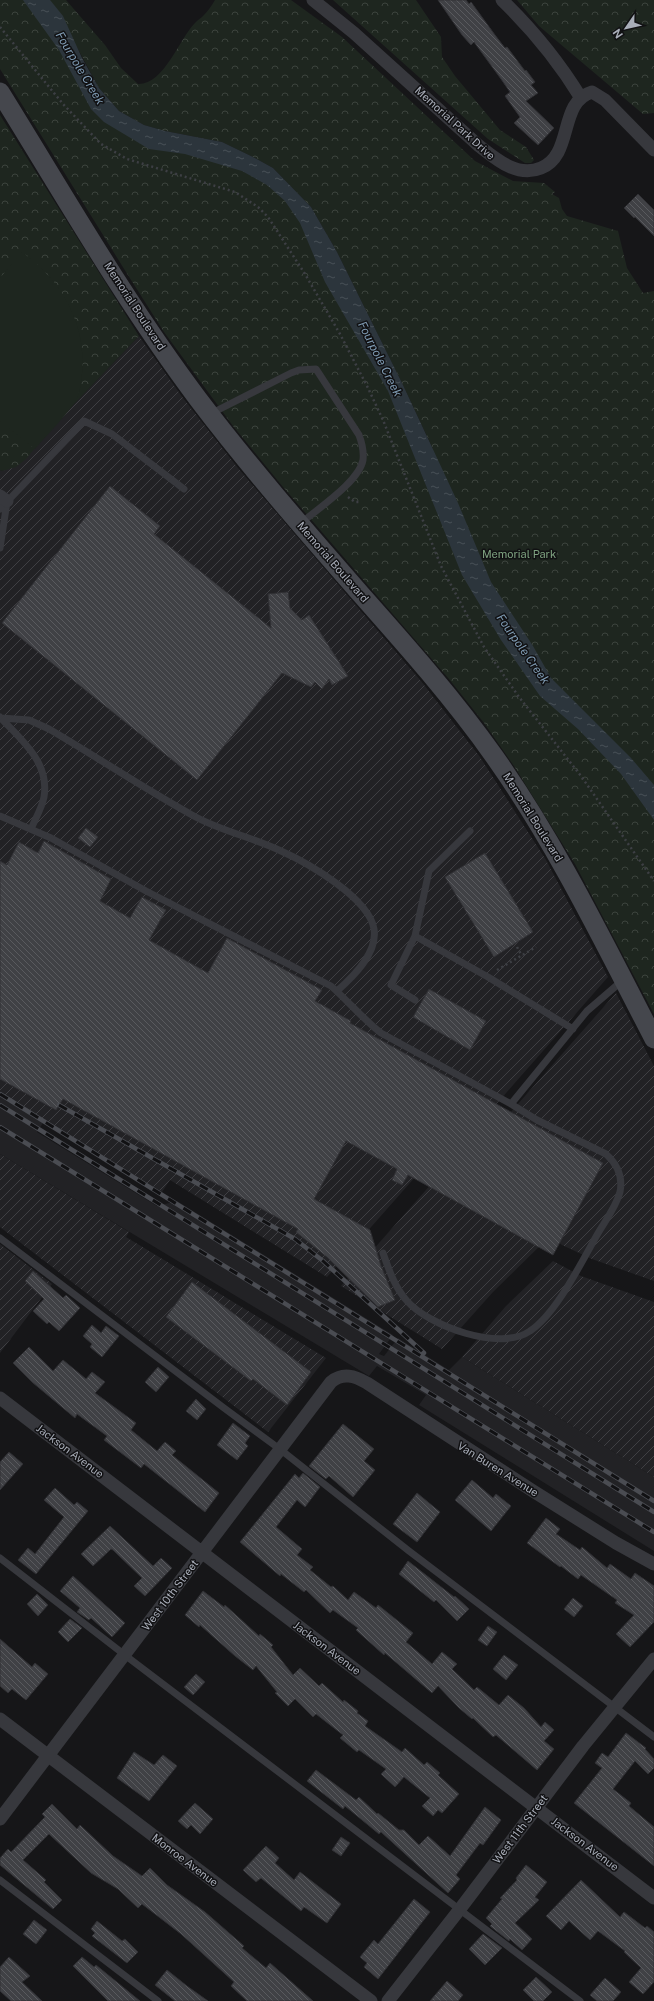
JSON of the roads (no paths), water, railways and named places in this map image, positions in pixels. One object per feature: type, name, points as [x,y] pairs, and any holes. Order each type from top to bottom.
[{"type":"street","name":"Memorial Park Drive","points":[[313,0],[387,62],[478,145],[497,160],[512,168],[525,172],[534,171],[544,167],[553,160],[560,151],[573,111],[580,98]]},
{"type":"street","points":[[502,0],[524,22],[555,59],[580,98],[592,92],[599,96],[654,150]]},
{"type":"street","name":"Memorial Boulevard","points":[[0,92],[125,293],[210,414],[300,524],[425,669],[494,755],[550,842],[654,1039]]},
{"type":"street","name":"West 10th Street","points":[[0,1819],[203,1553],[331,1382],[337,1377],[343,1376]]},
{"type":"street","name":"Van Buren Avenue","points":[[343,1376],[358,1378],[367,1383],[533,1491],[616,1543],[654,1564]]},
{"type":"street","name":"Jackson Avenue","points":[[0,1398],[654,1898]]},
{"type":"street","name":"West 11th Street","points":[[388,2001],[460,1909],[583,1746],[654,1659]]},
{"type":"street","name":"Monroe Avenue","points":[[0,1719],[370,2001]]},
{"type":"lane","points":[[210,414],[291,373],[303,369],[316,369],[358,435],[362,444],[363,460],[358,472],[349,482],[300,524]]},
{"type":"lane","points":[[0,548],[2,502],[84,421],[112,434],[184,489]]},
{"type":"lane","points":[[0,717],[28,746],[40,764],[43,778],[44,798],[31,829]]},
{"type":"lane","points":[[0,717],[29,720],[49,729],[193,816],[282,851],[349,892],[369,916],[374,928],[374,940],[370,951],[357,970],[337,991]]},
{"type":"lane","points":[[0,816],[51,838],[146,891],[331,986],[348,1000],[366,1022],[381,1033],[511,1104],[537,1120],[606,1154],[614,1161],[621,1182],[620,1192],[615,1204],[559,1298],[541,1321],[530,1332],[516,1338],[501,1340],[465,1333],[421,1314],[407,1301],[391,1276],[383,1253]]},
{"type":"lane","points":[[415,1000],[391,985],[415,936],[429,871],[470,831]]},
{"type":"lane","points":[[415,936],[488,977],[573,1029]]},
{"type":"lane","points":[[511,1104],[596,1002],[623,980]]},
{"type":"lane","points":[[0,1238],[281,1450],[409,1551],[654,1737]]},
{"type":"lane","points":[[0,1558],[125,1655],[580,2001]]},
{"type":"lane","points":[[0,1880],[158,2001]]},
{"type":"water","name":"Fourpole Creek","points":[[23,0],[50,0],[63,16],[82,58],[99,88],[119,111],[144,125],[165,131],[222,142],[253,157],[273,168],[311,207],[337,252],[403,385],[458,503],[491,582],[533,646],[551,678],[631,758],[654,785],[654,820],[621,774],[578,729],[540,696],[501,640],[462,575],[388,391],[325,282],[300,223],[285,201],[267,185],[242,171],[185,154],[149,149],[104,122],[91,109],[59,50]]},
{"type":"railway","points":[[0,1094],[654,1501]]},
{"type":"railway","points":[[0,1105],[654,1512]]},
{"type":"railway","points":[[59,1105],[295,1239],[323,1261],[424,1353]]},
{"type":"railway","points":[[0,1127],[654,1532]]},
{"type":"park label","name":"Memorial Park","points":[[519,554]]}]
